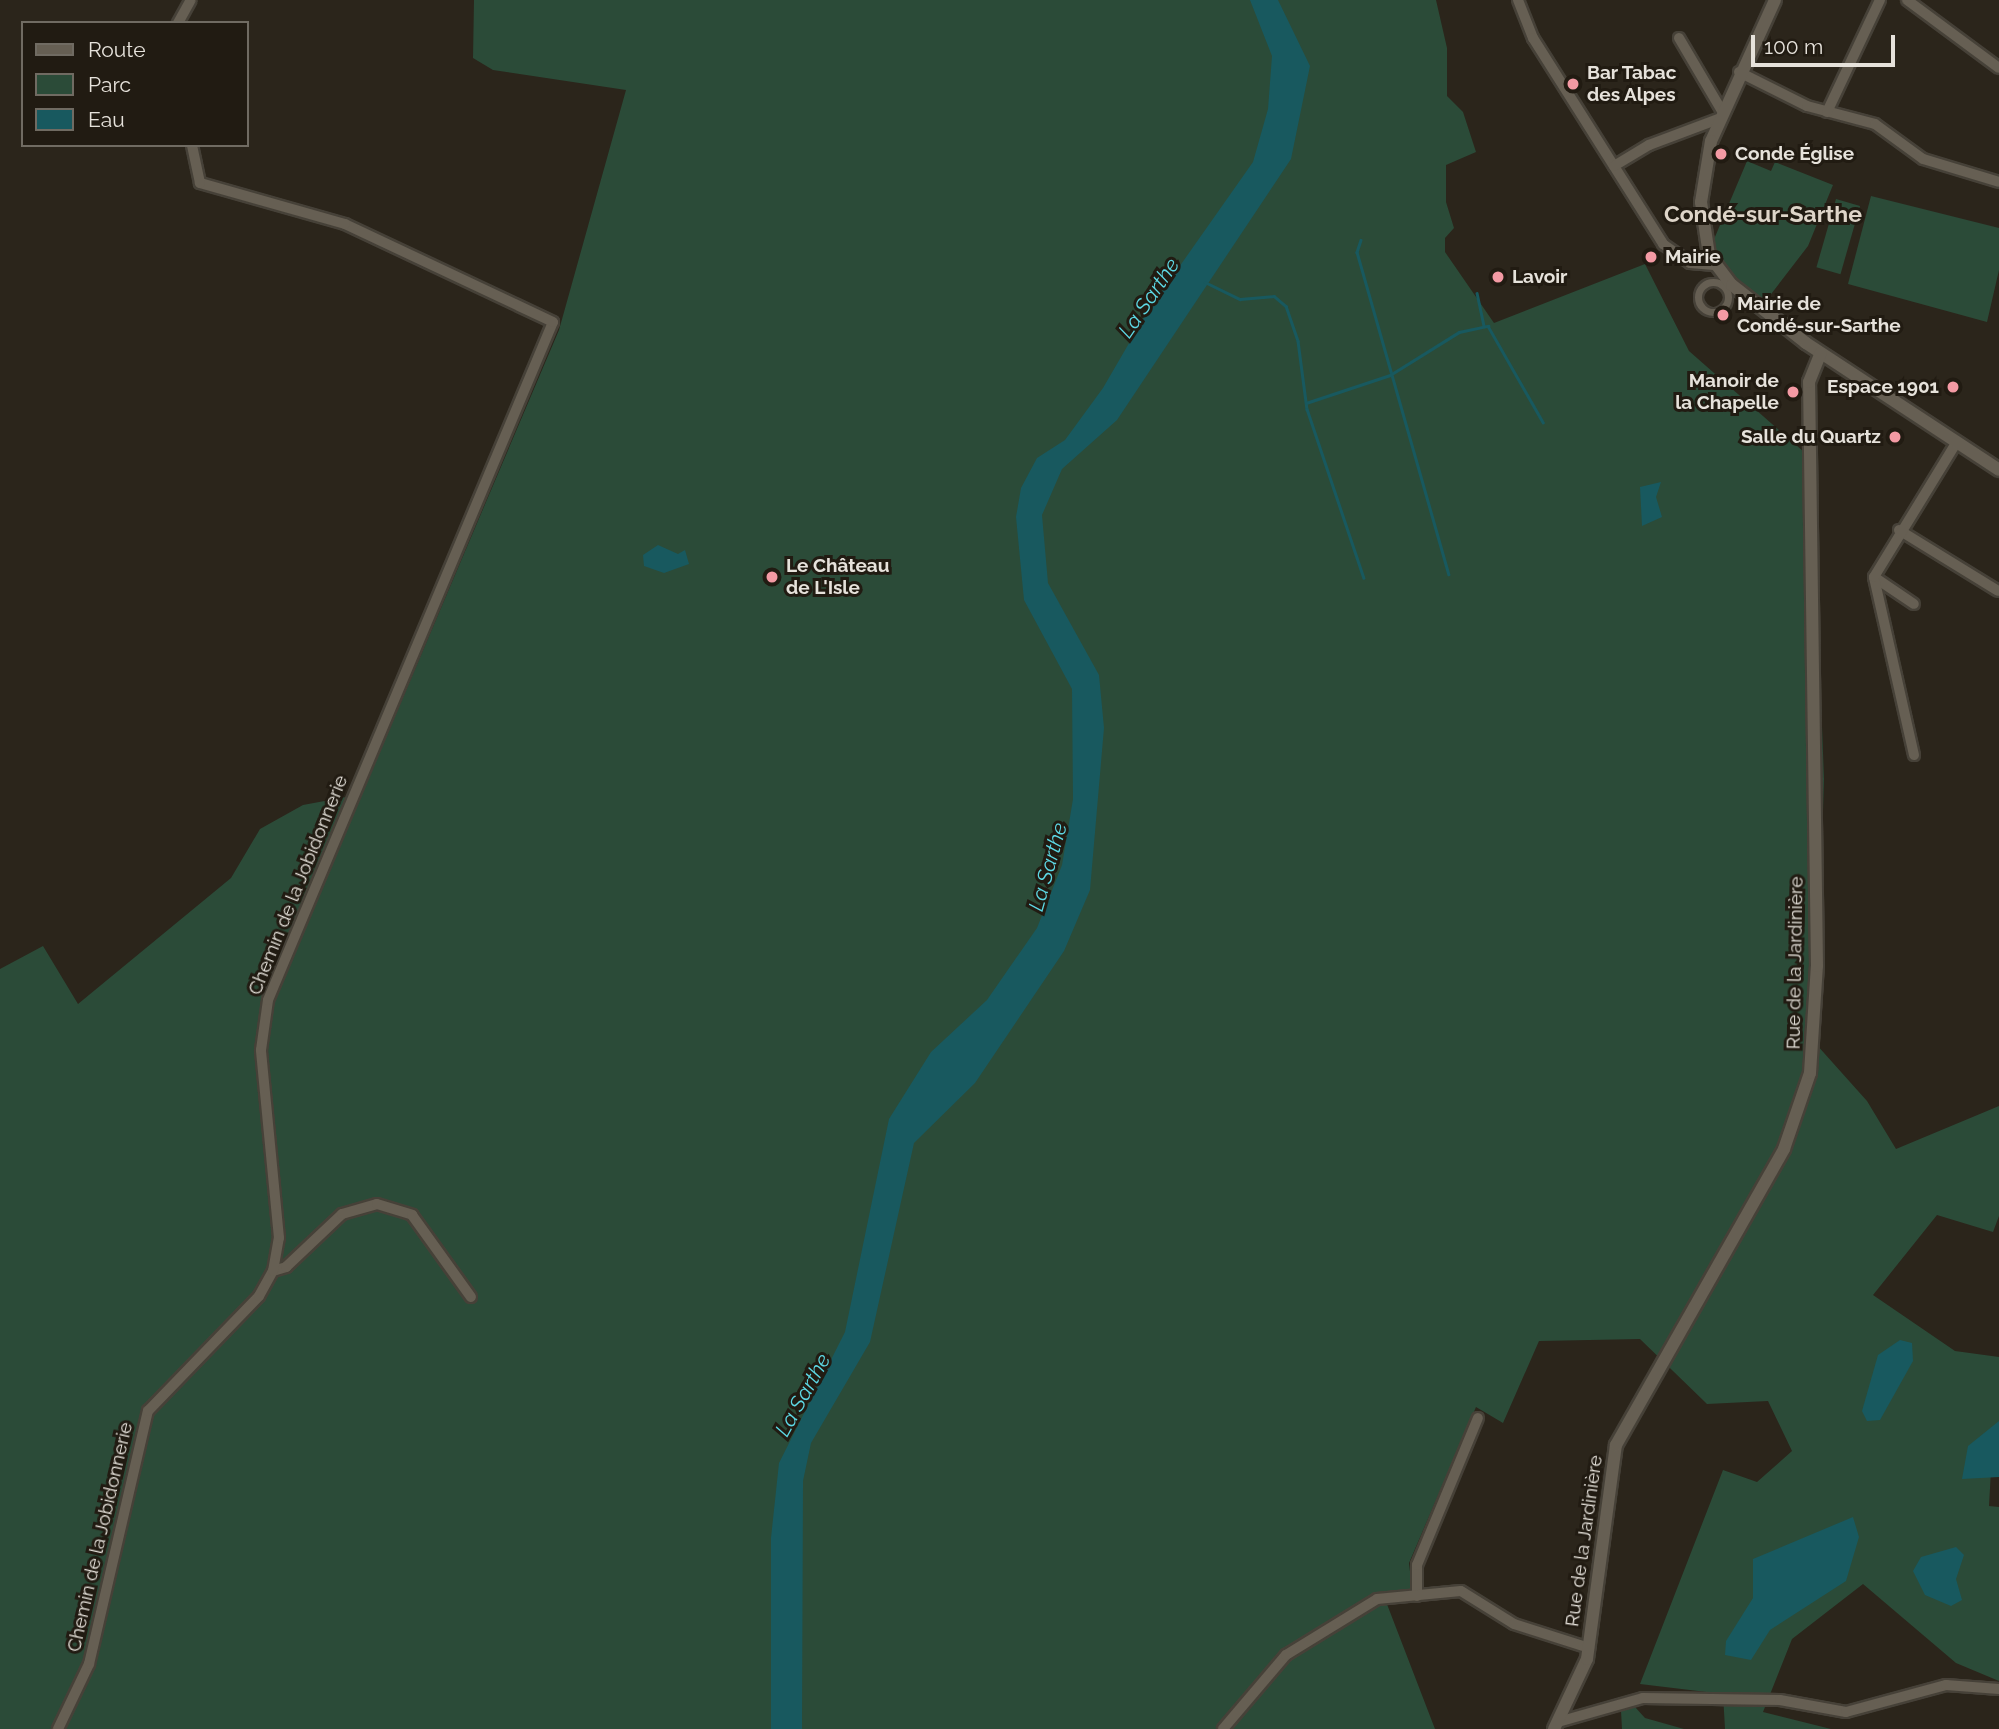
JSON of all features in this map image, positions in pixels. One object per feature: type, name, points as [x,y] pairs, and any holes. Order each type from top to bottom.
[{"type":"street","points":[[179,21],[191,0]]},
{"type":"street","points":[[1518,0],[1540,50],[1670,252],[1690,263],[1714,265],[1821,353],[1999,470]]},
{"type":"street","points":[[1714,265],[1701,202],[1720,115],[1775,0]]},
{"type":"street","points":[[1827,112],[1880,0]]},
{"type":"street","points":[[1907,0],[1999,68]]},
{"type":"street","points":[[1679,38],[1720,115]]},
{"type":"street","points":[[1739,72],[1827,112],[1875,124],[1932,163],[1999,182]]},
{"type":"street","points":[[1614,166],[1649,145],[1720,115]]},
{"type":"street","name":"Chemin de la Jobidonnerie","points":[[58,1729],[89,1664],[148,1410],[259,1296],[273,1271],[279,1238],[261,1051],[268,1000],[553,322],[345,224],[200,183],[192,147]]},
{"type":"street","points":[[1707,282],[1722,285],[1732,299],[1708,315],[1694,292],[1707,282]]},
{"type":"street","name":"Rue de la Jardinière","points":[[1556,1726],[1589,1648],[1616,1446],[1784,1149],[1810,1073],[1817,966],[1810,382],[1821,353]]},
{"type":"street","points":[[1914,755],[1874,578],[1899,530],[1956,443]]},
{"type":"street","points":[[1899,530],[1998,591]]},
{"type":"street","points":[[1874,578],[1914,604]]},
{"type":"street","points":[[273,1271],[286,1267],[342,1214],[377,1204],[412,1215],[471,1297]]},
{"type":"street","points":[[1417,1596],[1418,1565],[1478,1418]]},
{"type":"street","points":[[1223,1729],[1286,1655],[1331,1623],[1377,1599],[1461,1591],[1514,1624],[1589,1648]]},
{"type":"street","points":[[1556,1726],[1643,1698],[1780,1700],[1846,1712],[1946,1685],[1999,1689]]},
{"type":"green space","points":[[474,0],[1436,0],[1447,48],[1447,96],[1463,112],[1476,152],[1446,165],[1446,202],[1454,228],[1445,238],[1445,252],[1494,323],[1645,264],[1689,351],[1812,459],[1824,779],[1816,1044],[1867,1101],[1896,1149],[1999,1106],[1999,1216],[1993,1232],[1937,1215],[1873,1295],[1955,1351],[1999,1357],[1999,1446],[1992,1452],[1989,1506],[1999,1507],[1999,1681],[1956,1663],[1863,1584],[1792,1639],[1763,1712],[1831,1729],[1725,1729],[1723,1694],[1640,1684],[1723,1470],[1757,1482],[1792,1451],[1768,1401],[1707,1404],[1640,1339],[1539,1341],[1503,1423],[1476,1407],[1409,1563],[1412,1589],[1385,1599],[1435,1729],[0,1729],[0,969],[43,946],[78,1004],[231,878],[260,829],[303,805],[362,794],[559,330],[626,90],[493,70],[473,58]]},
{"type":"green space","points":[[1747,161],[1771,171],[1775,162],[1833,185],[1808,246],[1765,302],[1725,268],[1712,244]]},
{"type":"green space","points":[[1871,196],[1999,228],[1999,270],[1987,322],[1848,284]]},
{"type":"green space","points":[[1836,199],[1860,206],[1840,274],[1816,267]]},
{"type":"green space","points":[[1635,1707],[1645,1718],[1684,1729],[1622,1729],[1621,1711]]},
{"type":"water","points":[[1250,0],[1278,0],[1310,66],[1291,159],[1117,420],[1062,469],[1042,515],[1048,583],[1099,675],[1104,728],[1090,890],[1064,951],[975,1083],[914,1143],[870,1342],[811,1443],[803,1481],[802,1729],[771,1729],[771,1538],[779,1463],[845,1332],[889,1119],[931,1052],[987,1000],[1037,928],[1062,865],[1073,799],[1072,689],[1024,600],[1016,517],[1021,488],[1037,458],[1065,440],[1103,388],[1146,314],[1253,162],[1268,109],[1272,56]]},
{"type":"water","points":[[1661,482],[1656,497],[1662,517],[1642,526],[1640,487]]},
{"type":"water","points":[[658,545],[678,554],[685,550],[689,564],[664,573],[644,566],[643,555]]},
{"type":"water","points":[[1900,1340],[1912,1343],[1913,1361],[1880,1420],[1867,1421],[1862,1411],[1878,1355]]},
{"type":"water","points":[[1999,1421],[1999,1477],[1962,1479],[1968,1446]]},
{"type":"water","points":[[1853,1517],[1859,1537],[1846,1581],[1770,1630],[1751,1660],[1725,1655],[1726,1641],[1753,1598],[1753,1559]]},
{"type":"water","points":[[1956,1547],[1964,1555],[1956,1579],[1962,1600],[1951,1606],[1925,1595],[1913,1571],[1921,1557]]},
{"type":"waterway","points":[[1361,240],[1357,252],[1449,574]]},
{"type":"waterway","points":[[1205,282],[1240,299],[1274,296],[1286,306],[1298,341],[1307,409],[1364,578]]},
{"type":"waterway","points":[[1477,293],[1484,326]]},
{"type":"waterway","points":[[1306,403],[1390,375],[1459,332],[1488,326],[1543,422]]},
{"type":"place","name":"Bar Tabac des Alpes","points":[[1573,84]]},
{"type":"place","name":"Conde Église","points":[[1721,154]]},
{"type":"place","name":"Mairie","points":[[1651,257]]},
{"type":"place","name":"Lavoir","points":[[1498,277]]},
{"type":"place","name":"Mairie de Condé-sur-Sarthe","points":[[1723,315]]},
{"type":"place","name":"Espace 1901","points":[[1953,387]]},
{"type":"place","name":"Manoir de la Chapelle","points":[[1793,392]]},
{"type":"place","name":"Salle du Quartz","points":[[1895,437]]},
{"type":"place","name":"Le Château de L'Isle","points":[[772,577]]},
{"type":"district","name":"Condé-sur-Sarthe","points":[[1763,214]]},
{"type":"water label","name":"La Sarthe","points":[[1149,298]]},
{"type":"water label","name":"La Sarthe","points":[[1048,867]]},
{"type":"water label","name":"La Sarthe","points":[[803,1395]]}]
